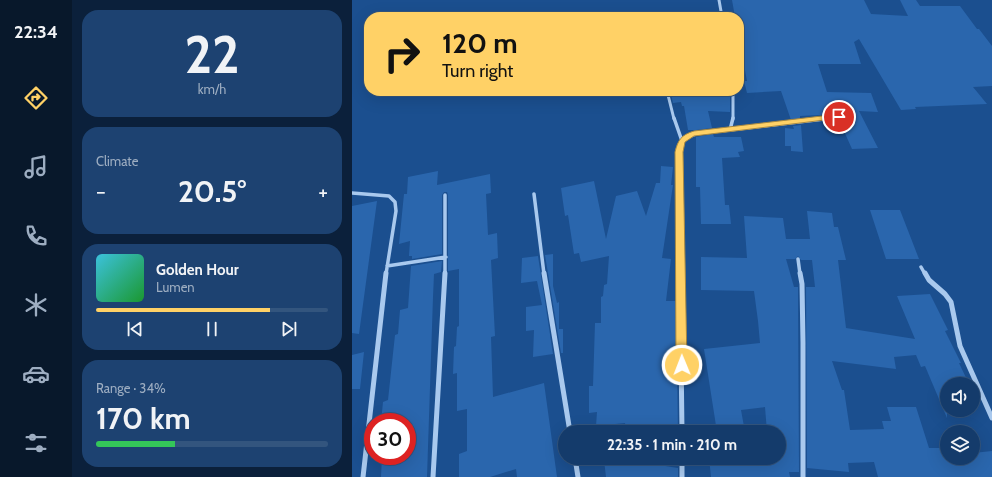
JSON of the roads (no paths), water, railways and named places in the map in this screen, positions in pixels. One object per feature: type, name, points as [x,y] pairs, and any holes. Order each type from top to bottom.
[{"type":"street","points":[[719,0],[721,12]]},
{"type":"street","points":[[668,96],[670,108],[682,141]]},
{"type":"street","points":[[730,130],[734,120],[732,96]]},
{"type":"street","points":[[682,425],[679,152],[682,141],[686,136],[694,134],[839,117]]},
{"type":"street","points":[[352,193],[389,196],[395,202],[396,211],[387,266],[363,477]]},
{"type":"street","points":[[534,194],[542,259],[569,425]]},
{"type":"street","points":[[433,477],[446,257],[445,195]]},
{"type":"street","points":[[387,266],[446,257]]},
{"type":"street","points":[[798,259],[802,284],[803,477]]},
{"type":"street","points":[[921,267],[929,280],[945,294],[951,302],[960,346],[992,418]]},
{"type":"street","points":[[576,465],[578,477]]},
{"type":"street","points":[[682,465],[682,477]]}]
